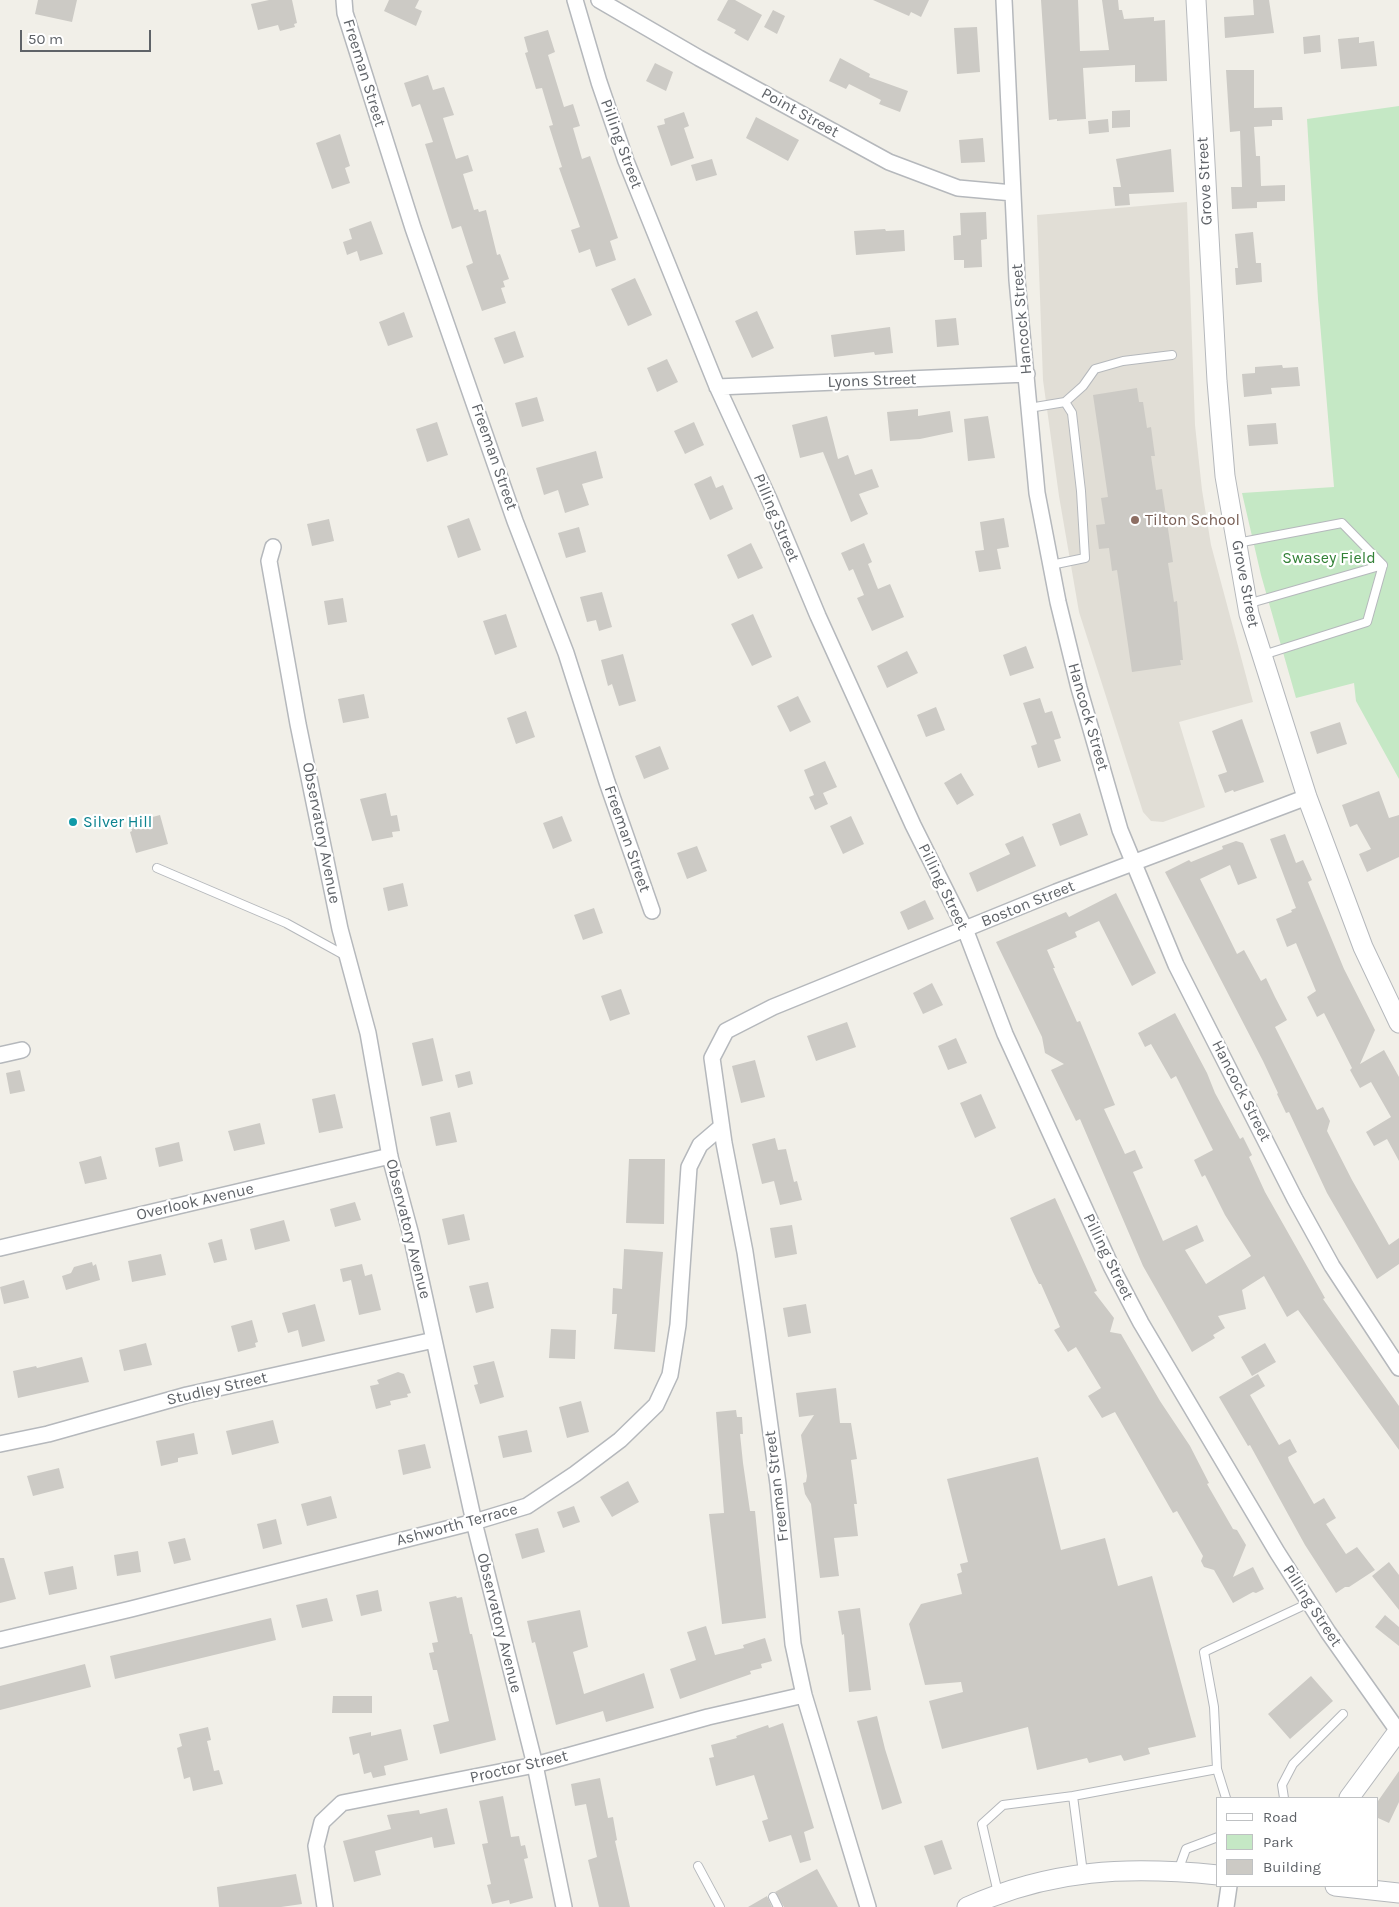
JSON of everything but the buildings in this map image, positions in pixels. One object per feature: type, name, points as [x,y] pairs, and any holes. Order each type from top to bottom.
[{"type":"street","name":"Freeman Street","points":[[344,0],[345,13],[414,228],[516,521],[566,653],[607,782],[652,911]]},
{"type":"street","name":"Pilling Street","points":[[575,0],[599,82],[626,161],[717,387],[769,499],[818,616],[913,824],[965,929],[1005,1034],[1111,1266],[1141,1322],[1309,1603],[1399,1730]]},
{"type":"street","name":"Point Street","points":[[599,0],[699,58],[889,162],[958,188],[1013,193]]},
{"type":"street","name":"Hancock Street","points":[[1004,0],[1017,280],[1037,493],[1079,688],[1120,830],[1176,965],[1295,1199],[1332,1266],[1399,1368]]},
{"type":"street","name":"Grove Street","points":[[1196,0],[1215,366],[1225,476],[1247,604],[1306,797],[1364,947],[1399,1023]]},
{"type":"street","name":"Lyons Street","points":[[717,387],[1027,374]]},
{"type":"street","name":"Observatory Avenue","points":[[273,547],[269,561],[298,724],[348,957],[368,1033],[390,1156],[411,1235],[474,1522],[535,1765],[564,1907]]},
{"type":"street","name":"Boston Street","points":[[712,1058],[726,1031],[773,1007],[1134,862],[1306,797]]},
{"type":"street","points":[[0,1055],[22,1050]]},
{"type":"street","name":"Freeman Street","points":[[712,1058],[721,1127],[757,1332],[778,1484],[794,1644],[804,1695],[868,1907]]},
{"type":"street","name":"Ashworth Terrace","points":[[0,1640],[131,1610],[474,1522],[527,1506],[575,1474],[620,1440],[656,1405],[670,1374],[676,1333],[689,1167],[700,1145],[721,1127]]},
{"type":"street","name":"Overlook Avenue","points":[[0,1248],[390,1156]]},
{"type":"street","name":"Studley Street","points":[[0,1444],[48,1434],[187,1395],[434,1340]]},
{"type":"street","name":"Proctor Street","points":[[325,1907],[316,1846],[322,1822],[342,1803],[535,1765],[708,1717],[804,1695]]},
{"type":"street","points":[[1350,1797],[1399,1730]]},
{"type":"street","points":[[973,1906],[998,1893],[1083,1873],[1128,1870],[1216,1875]]},
{"type":"street","points":[[1226,1907],[1229,1887]]},
{"type":"street","points":[[1344,1887],[1399,1893]]},
{"type":"lane","points":[[1030,408],[1065,402],[1083,386],[1095,370],[1123,361],[1172,355]]},
{"type":"lane","points":[[1051,565],[1085,558],[1081,491],[1072,413],[1065,402]]},
{"type":"lane","points":[[1237,543],[1342,523],[1384,565]]},
{"type":"lane","points":[[1247,604],[1384,565]]},
{"type":"lane","points":[[1262,655],[1367,622],[1384,565]]},
{"type":"lane","points":[[157,868],[286,924],[348,957]]},
{"type":"lane","points":[[1226,1797],[1217,1768],[1214,1707],[1204,1652],[1309,1603]]},
{"type":"lane","points":[[1284,1797],[1282,1785],[1293,1764],[1343,1714]]},
{"type":"lane","points":[[998,1893],[982,1824],[1004,1805],[1073,1796],[1217,1768]]},
{"type":"lane","points":[[1073,1796],[1083,1873]]},
{"type":"lane","points":[[1178,1872],[1186,1849],[1216,1838]]},
{"type":"lane","points":[[698,1866],[720,1907]]},
{"type":"lane","points":[[773,1897],[778,1907]]},
{"type":"shaded area","name":"Tilton School","points":[[1187,202],[1195,425],[1202,490],[1211,545],[1253,702],[1179,722],[1205,807],[1163,822],[1151,821],[1143,812],[1079,612],[1059,496],[1043,380],[1037,215]]},
{"type":"green space","name":"Swasey Field","points":[[1399,106],[1399,779],[1356,701],[1354,683],[1296,698],[1261,575],[1242,493],[1334,487],[1318,299],[1307,119]]},
{"type":"place","name":"Tilton School","points":[[1135,520]]},
{"type":"place","name":"Silver Hill","points":[[73,822]]}]
